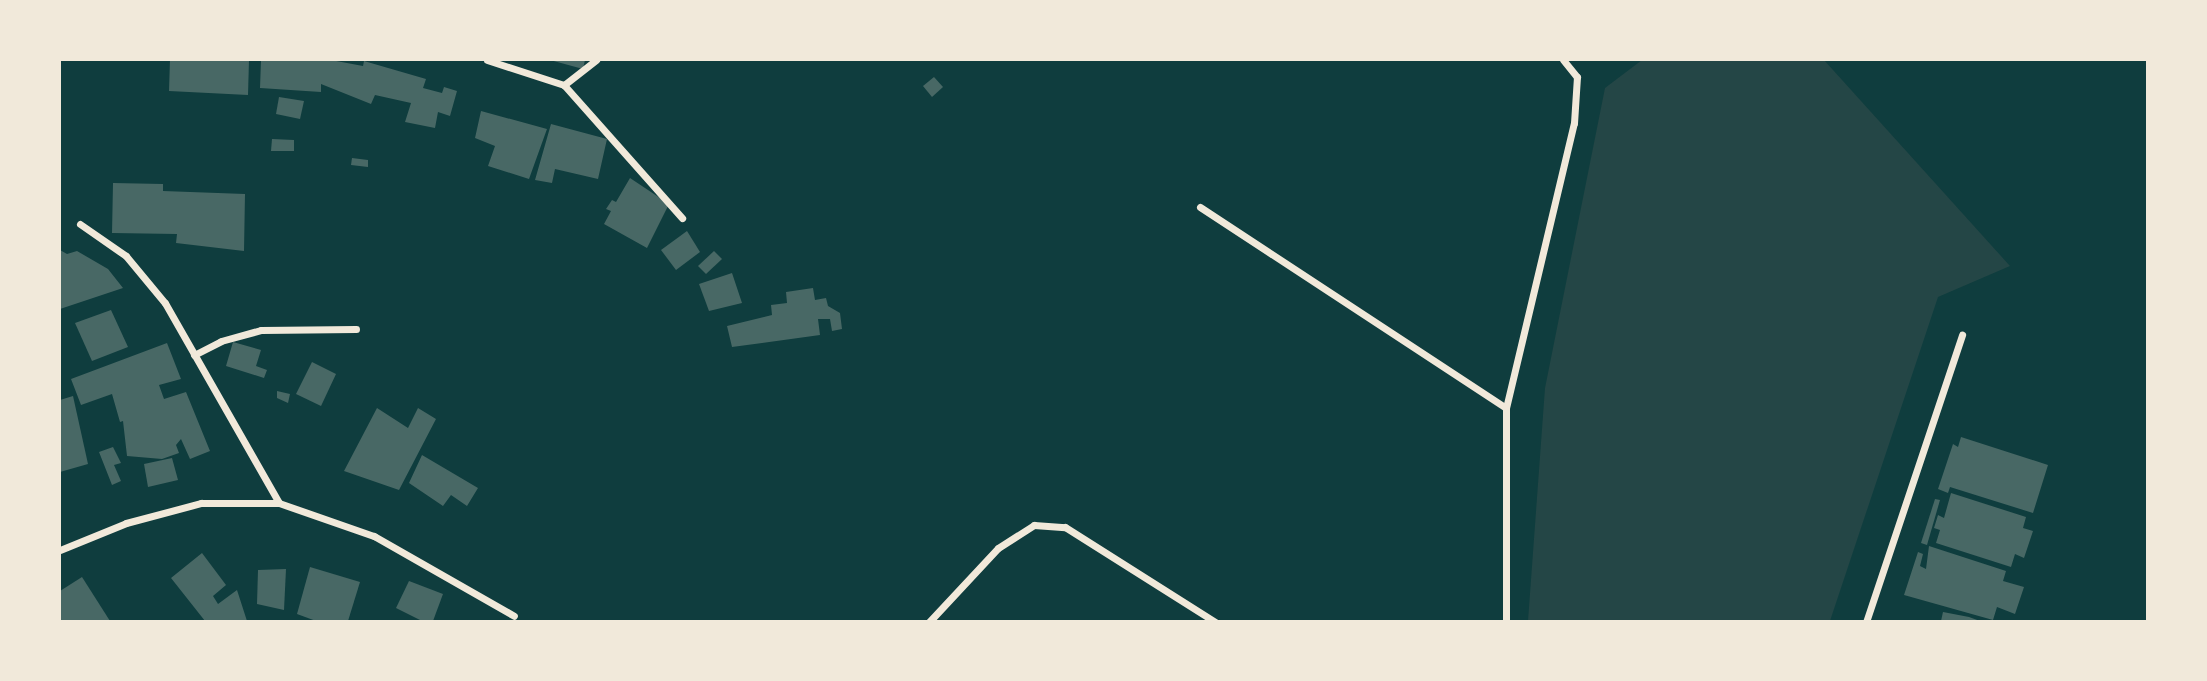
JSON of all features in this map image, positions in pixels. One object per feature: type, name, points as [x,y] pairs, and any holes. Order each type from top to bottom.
[{"type":"street","points":[[486,60],[564,85],[682,218]]},
{"type":"street","points":[[564,85],[596,60]]},
{"type":"street","points":[[1506,621],[1506,408],[1574,122],[1577,77],[1563,60]]},
{"type":"street","points":[[1200,207],[1506,408]]},
{"type":"street","points":[[80,224],[126,256],[165,303],[279,503]]},
{"type":"street","points":[[194,355],[221,341],[261,330],[356,329]]},
{"type":"street","points":[[1866,621],[1962,335]]},
{"type":"street","points":[[60,550],[126,523],[201,503],[279,503],[374,536],[514,616]]},
{"type":"street","points":[[929,621],[998,548],[1034,525],[1065,527],[1215,621]]},
{"type":"shaded area","points":[[1642,60],[1824,60],[2010,266],[1938,297],[1830,621],[1528,621],[1545,388],[1605,88]]},
{"type":"building","points":[[170,60],[249,60],[248,95],[169,91]]},
{"type":"building","points":[[261,60],[331,60],[363,66],[364,61],[426,79],[423,88],[442,93],[444,87],[457,91],[450,116],[438,112],[435,128],[405,122],[411,103],[375,95],[371,104],[321,84],[321,92],[260,88]]},
{"type":"building","points":[[550,60],[585,60],[583,69]]},
{"type":"building","points":[[934,77],[943,87],[932,97],[923,86]]},
{"type":"building","points":[[279,97],[304,101],[300,119],[276,114]]},
{"type":"building","points":[[481,111],[547,129],[529,179],[488,166],[495,146],[475,138]]},
{"type":"building","points":[[551,124],[607,139],[598,179],[555,169],[552,183],[535,180]]},
{"type":"building","points":[[272,139],[294,140],[294,151],[271,151]]},
{"type":"building","points":[[352,158],[368,160],[368,167],[351,165]]},
{"type":"building","points":[[630,178],[669,204],[647,248],[604,224],[611,211],[606,209],[612,200],[616,202]]},
{"type":"building","points":[[113,183],[163,184],[163,191],[245,194],[244,251],[176,243],[177,234],[112,233]]},
{"type":"building","points":[[687,231],[700,252],[676,270],[661,250]]},
{"type":"building","points":[[60,250],[67,254],[77,251],[108,269],[123,288],[60,309]]},
{"type":"building","points":[[714,251],[722,259],[706,274],[698,266]]},
{"type":"building","points":[[732,273],[742,303],[709,311],[699,284]]},
{"type":"building","points":[[813,288],[815,300],[826,298],[828,306],[840,313],[842,329],[832,331],[830,319],[818,319],[820,335],[732,347],[727,326],[772,315],[771,305],[787,303],[786,292]]},
{"type":"building","points":[[111,310],[128,347],[92,361],[75,323]]},
{"type":"building","points":[[233,342],[261,350],[256,366],[267,370],[264,378],[226,366]]},
{"type":"building","points":[[167,343],[181,379],[159,385],[164,399],[186,392],[210,451],[190,459],[181,439],[176,445],[179,453],[162,459],[127,456],[123,421],[120,422],[112,394],[81,405],[71,379]]},
{"type":"building","points":[[312,362],[336,374],[321,406],[296,394]]},
{"type":"building","points":[[277,391],[290,394],[288,403],[277,398]]},
{"type":"building","points":[[73,396],[88,464],[60,472],[60,400]]},
{"type":"building","points":[[377,408],[408,428],[418,408],[436,419],[399,490],[344,471]]},
{"type":"building","points":[[1961,437],[2048,465],[2033,513],[1950,487],[1948,493],[1938,489],[1953,444],[1958,447]]},
{"type":"building","points":[[113,447],[121,463],[114,465],[121,481],[112,485],[99,452]]},
{"type":"building","points":[[422,455],[478,488],[467,506],[451,495],[443,506],[409,483]]},
{"type":"building","points":[[172,458],[178,480],[148,487],[144,464]]},
{"type":"building","points":[[1951,493],[2026,517],[2023,528],[2033,531],[2024,558],[2015,554],[2011,567],[1936,543],[1940,530],[1934,528],[1938,515],[1944,518]]},
{"type":"building","points":[[1935,499],[1940,500],[1927,545],[1921,543]]},
{"type":"building","points":[[1929,546],[2006,571],[2003,581],[2024,587],[2015,614],[1997,607],[1993,620],[1904,595],[1918,552],[1923,554],[1920,566],[1926,569]]},
{"type":"building","points":[[202,553],[226,585],[213,596],[218,604],[237,590],[247,621],[205,621],[171,578]]},
{"type":"building","points":[[310,567],[360,582],[348,621],[316,621],[297,614]]},
{"type":"building","points":[[286,569],[284,610],[257,604],[258,570]]},
{"type":"building","points":[[82,577],[110,621],[60,621],[60,591]]},
{"type":"building","points":[[409,581],[443,594],[433,621],[422,621],[396,608]]},
{"type":"building","points":[[1943,612],[1969,617],[1980,621],[1941,621]]}]
